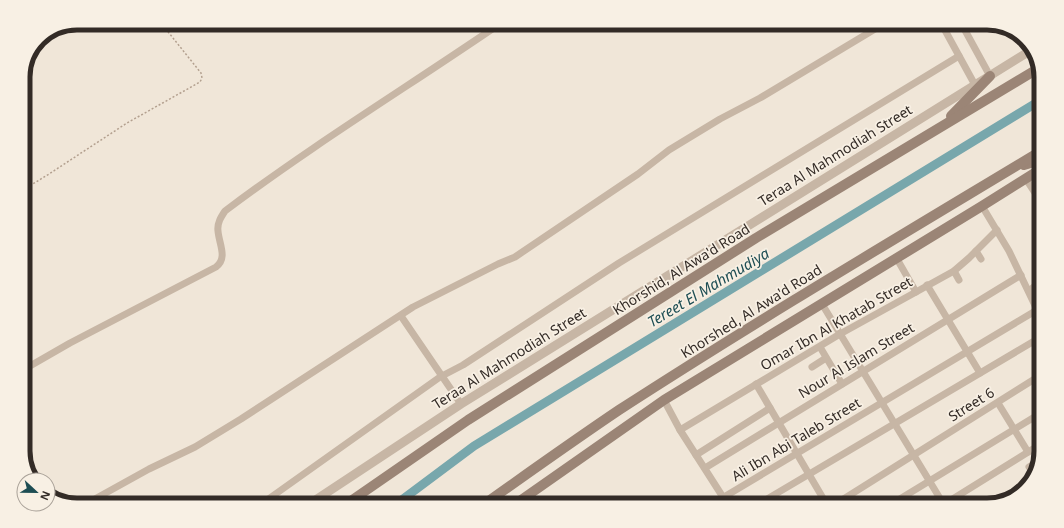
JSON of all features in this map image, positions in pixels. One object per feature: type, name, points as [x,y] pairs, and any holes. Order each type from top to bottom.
[{"type":"main road","name":"Khorshid, Al Awa'd Road","points":[[355,498],[468,420],[756,238],[1034,71]]},
{"type":"main road","points":[[940,128],[990,76]]},
{"type":"main road","name":"Khorshed, Al Awa'd Road","points":[[493,498],[618,411],[729,340],[1034,155]]},
{"type":"main road","points":[[1013,168],[1034,162]]},
{"type":"main road","points":[[524,498],[664,400],[1034,174]]},
{"type":"street","points":[[30,366],[70,343],[216,267],[221,262],[223,255],[217,230],[218,223],[225,211],[311,150],[491,30]]},
{"type":"street","points":[[97,498],[195,447],[241,420],[413,307],[515,257],[638,174],[669,150],[720,119],[760,98],[873,30]]},
{"type":"street","points":[[945,30],[975,85]]},
{"type":"street","points":[[964,30],[990,76]]},
{"type":"street","name":"Teraa Al Mahmodiah Street","points":[[319,498],[461,404],[1027,53]]},
{"type":"street","points":[[270,498],[442,376],[463,365],[619,263],[716,203],[960,56]]},
{"type":"street","points":[[1026,179],[1034,191]]},
{"type":"street","points":[[982,206],[1009,251],[1034,304]]},
{"type":"street","name":"Omar Ibn Al Khatab Street","points":[[680,430],[840,334],[954,271],[996,230]]},
{"type":"street","points":[[976,251],[981,260]]},
{"type":"street","points":[[897,259],[916,292]]},
{"type":"street","points":[[954,271],[959,280]]},
{"type":"street","name":"Nour Al Islam Street","points":[[705,468],[1021,275]]},
{"type":"street","points":[[927,286],[980,373]]},
{"type":"street","points":[[1028,291],[1034,286]]},
{"type":"street","points":[[822,304],[940,498]]},
{"type":"street","name":"Ali Ibn Abi Taleb Street","points":[[724,497],[1034,312]]},
{"type":"street","points":[[401,316],[461,404]]},
{"type":"street","points":[[769,498],[1034,340]]},
{"type":"street","points":[[820,347],[842,384]]},
{"type":"street","points":[[812,367],[826,358]]},
{"type":"street","name":"Street 6","points":[[845,498],[1034,379]]},
{"type":"street","points":[[756,384],[823,498]]},
{"type":"street","points":[[664,400],[680,430],[724,497]]},
{"type":"street","points":[[998,402],[1028,452]]},
{"type":"street","points":[[696,455],[770,408]]},
{"type":"street","points":[[901,498],[1034,417]]},
{"type":"street","points":[[955,498],[1034,448]]},
{"type":"path","points":[[30,186],[126,123],[200,82],[202,78],[201,73],[167,30]]},
{"type":"waterway","name":"Tereet El Mahmudiya","points":[[404,498],[474,446],[1034,104]]}]
